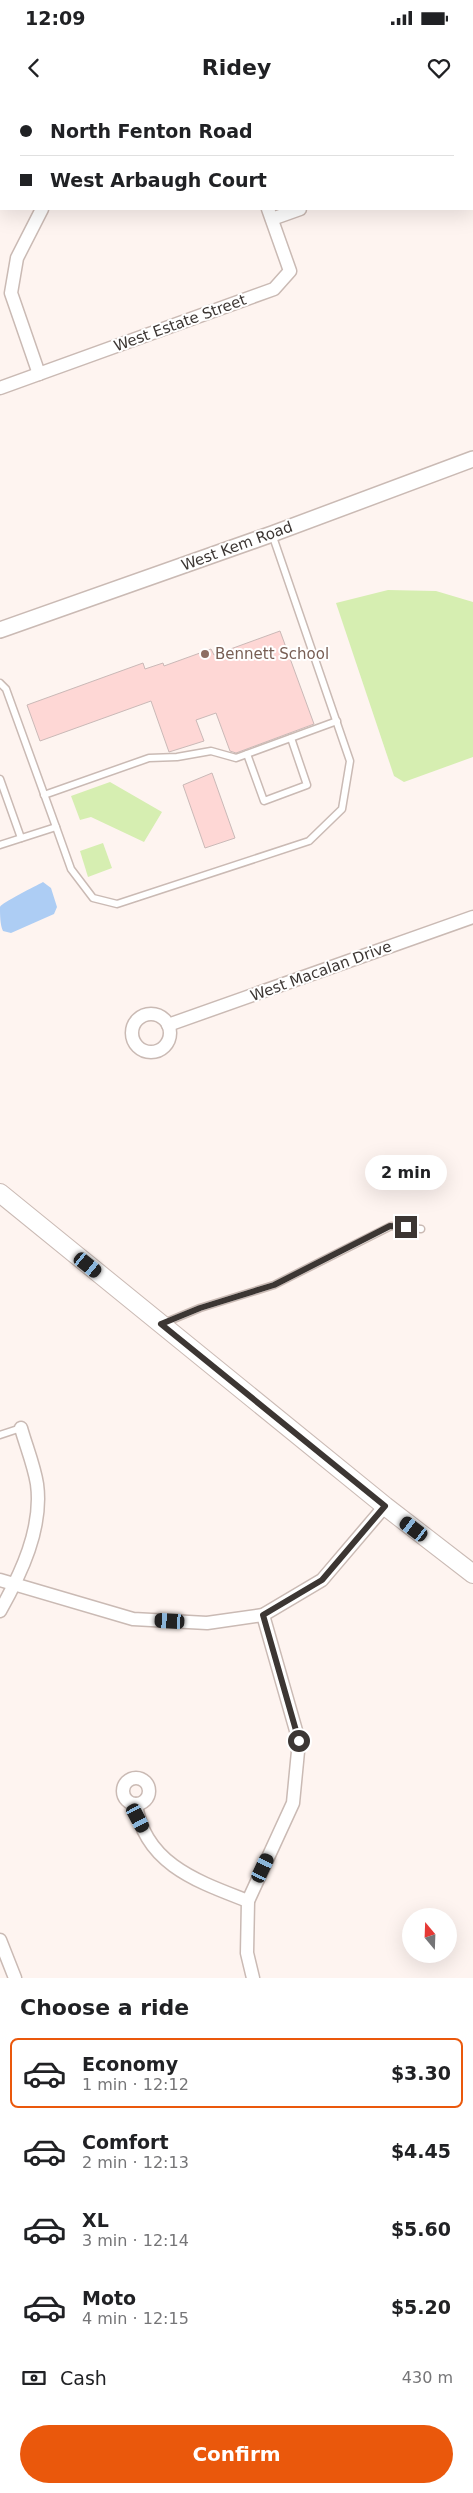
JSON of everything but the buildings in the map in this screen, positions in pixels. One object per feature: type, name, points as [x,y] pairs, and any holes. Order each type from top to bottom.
[{"type":"main road","points":[[0,1193],[385,1506],[473,1574]]},
{"type":"street","points":[[39,374],[11,293],[17,258],[41,210]]},
{"type":"street","points":[[270,214],[294,210]]},
{"type":"street","name":"West Estate Street","points":[[0,388],[274,289],[290,271],[270,214]]},
{"type":"street","name":"West Kem Road","points":[[0,630],[272,534],[473,459]]},
{"type":"street","name":"West Macalan Drive","points":[[168,1026],[473,917]]},
{"type":"street","points":[[0,1611],[15,1584],[35,1530],[37,1484],[21,1428]]},
{"type":"street","points":[[0,1580],[133,1619],[207,1623],[263,1615],[322,1580],[385,1506]]},
{"type":"street","points":[[253,1978],[247,1953],[248,1901],[294,1803],[299,1741],[263,1615]]},
{"type":"street","points":[[136,1804],[138,1818],[156,1852],[192,1879],[248,1901]]},
{"type":"street","points":[[0,1940],[15,1978]]},
{"type":"lane","points":[[0,683],[6,689],[71,869],[93,898],[117,904],[309,841],[342,808],[350,761],[272,534]]},
{"type":"lane","points":[[44,795],[149,758],[177,757],[211,751],[236,758],[337,722]]},
{"type":"lane","points":[[247,754],[264,801],[307,785],[291,738]]},
{"type":"lane","points":[[0,779],[21,838]]},
{"type":"lane","points":[[0,845],[56,827]]},
{"type":"lane","points":[[161,1324],[200,1308],[274,1285],[390,1226],[421,1229]]},
{"type":"lane","points":[[0,1435],[21,1428]]},
{"type":"green space","points":[[388,590],[436,591],[473,602],[473,757],[404,782],[394,776],[336,603]]},
{"type":"green space","points":[[110,782],[162,812],[144,842],[91,817],[80,820],[71,796]]},
{"type":"green space","points":[[103,843],[112,868],[88,877],[80,851]]},
{"type":"water","points":[[43,882],[51,888],[57,907],[54,914],[11,933],[3,931],[0,907],[12,898]]},
{"type":"place","name":"Bennett School","points":[[205,654]]},
{"type":"route","points":[[299,1741],[263,1615],[322,1580],[385,1506],[161,1324],[200,1308],[274,1285],[390,1226],[406,1227]]}]
